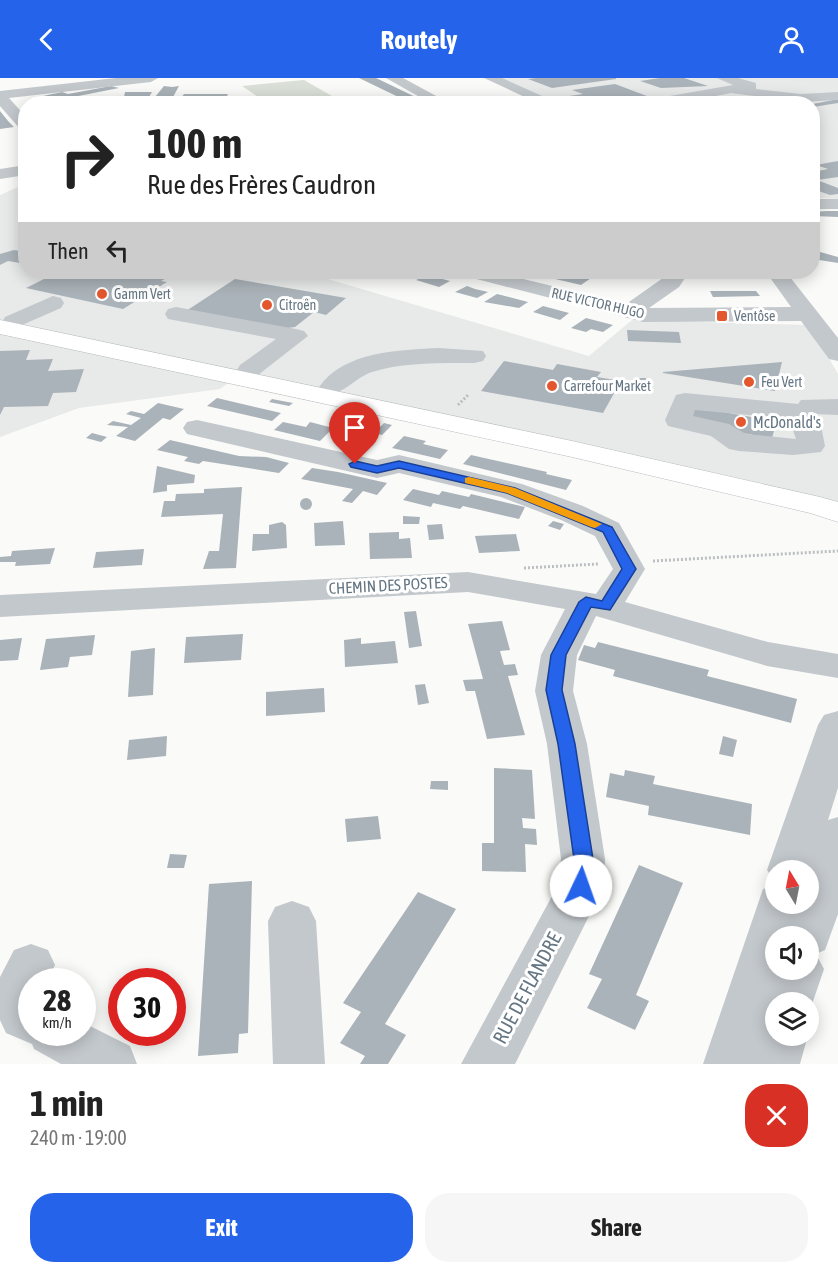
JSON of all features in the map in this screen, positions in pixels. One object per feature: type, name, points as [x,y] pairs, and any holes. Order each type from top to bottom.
[{"type":"main road","points":[[4,323],[332,387],[838,496]]},
{"type":"main road","points":[[4,323],[764,491],[838,513]]},
{"type":"street","points":[[18,125],[0,96],[64,81],[114,78]]},
{"type":"street","points":[[64,81],[151,78]]},
{"type":"street","points":[[393,78],[428,96]]},
{"type":"street","points":[[494,79],[511,78]]},
{"type":"street","points":[[724,78],[768,96]]},
{"type":"street","points":[[494,79],[534,96]]},
{"type":"street","points":[[697,96],[734,90],[778,90],[804,87]]},
{"type":"street","points":[[755,90],[790,96]]},
{"type":"street","points":[[820,97],[838,96]]},
{"type":"street","points":[[820,108],[838,105]]},
{"type":"street","points":[[0,174],[18,171]]},
{"type":"street","points":[[820,204],[838,204]]},
{"type":"street","name":"RUE VICTOR HUGO","points":[[499,279],[628,313],[660,316],[762,316],[795,327],[826,331]]},
{"type":"street","points":[[628,313],[673,279]]},
{"type":"street","points":[[782,279],[826,331]]},
{"type":"street","points":[[4,323],[53,303]]},
{"type":"street","points":[[176,314],[296,336],[249,370]]},
{"type":"street","points":[[332,387],[360,366],[418,357],[474,356]]},
{"type":"street","name":"RUE DE FLANDRE","points":[[197,428],[377,469],[399,464],[511,490],[572,513],[608,530],[628,562],[629,569],[596,604],[559,655],[554,690],[567,744],[583,859],[581,886],[487,1064]]},
{"type":"street","name":"CHEMIN DES POSTES","points":[[0,606],[468,582],[596,604],[838,676]]},
{"type":"street","points":[[815,860],[838,725]]},
{"type":"street","points":[[819,877],[838,834]]},
{"type":"street","points":[[729,1064],[802,914]]},
{"type":"street","points":[[292,921],[299,1064]]},
{"type":"street","points":[[78,1046],[111,1064]]},
{"type":"street","points":[[774,1064],[779,1046]]},
{"type":"shaded area","points":[[489,78],[838,78],[838,199],[820,198],[820,96],[530,96]]},
{"type":"shaded area","points":[[304,80],[332,96],[257,96],[242,86]]},
{"type":"shaded area","points":[[18,187],[18,279],[328,279],[589,356],[632,320],[810,325],[838,374],[838,503],[243,372],[220,389],[79,408],[0,437],[0,195]]},
{"type":"building","points":[[359,78],[376,78],[413,96],[396,96]]},
{"type":"building","points":[[684,78],[708,86],[661,88],[640,81]]},
{"type":"building","points":[[528,79],[616,79],[552,88]]},
{"type":"building","points":[[615,84],[647,96],[569,96],[583,94],[572,90]]},
{"type":"building","points":[[111,86],[119,88],[78,96],[43,96],[62,92],[68,94]]},
{"type":"building","points":[[164,86],[179,86],[174,96],[156,96]]},
{"type":"building","points":[[125,92],[152,92],[150,96],[124,96]]},
{"type":"building","points":[[184,94],[228,94],[227,96],[182,96]]},
{"type":"building","points":[[838,99],[838,103],[820,106],[820,103]]},
{"type":"building","points":[[0,111],[8,121],[14,127],[0,129]]},
{"type":"building","points":[[838,161],[838,177],[820,180],[820,171],[828,169],[820,164]]},
{"type":"building","points":[[820,181],[838,188],[838,194],[830,195],[820,191]]},
{"type":"building","points":[[838,211],[838,217],[820,216],[820,212]]},
{"type":"building","points":[[18,251],[18,263],[8,261],[0,265],[0,254]]},
{"type":"building","points":[[820,252],[838,257],[838,263],[820,260]]},
{"type":"building","name":"Gamm Vert","points":[[44,279],[165,279],[161,281],[167,282],[123,309],[26,288]]},
{"type":"building","name":"Citroën","points":[[235,279],[346,298],[326,315],[314,312],[295,327],[280,329],[186,311]]},
{"type":"building","points":[[443,279],[450,281],[439,287],[416,280]]},
{"type":"building","points":[[555,279],[590,279],[581,285]]},
{"type":"building","points":[[467,286],[488,292],[477,298],[455,292]]},
{"type":"building","points":[[710,291],[756,291],[760,296],[713,297]]},
{"type":"building","points":[[497,294],[528,302],[519,308],[484,302]]},
{"type":"building","points":[[543,306],[569,313],[560,320],[533,312]]},
{"type":"building","points":[[586,318],[613,325],[603,332],[591,329],[586,332],[571,328]]},
{"type":"building","points":[[627,330],[679,332],[681,343],[628,341]]},
{"type":"building","points":[[30,350],[26,360],[53,359],[48,371],[84,369],[76,392],[53,393],[48,406],[4,407],[0,415],[0,351]]},
{"type":"building","name":"Carrefour Market","points":[[504,361],[553,370],[557,364],[601,372],[597,377],[621,381],[603,413],[481,391]]},
{"type":"building","name":"Feu Vert","points":[[782,362],[775,391],[663,373],[663,372]]},
{"type":"building","points":[[637,378],[646,378],[653,392],[640,392]]},
{"type":"building","points":[[217,398],[281,413],[272,421],[207,406]]},
{"type":"building","points":[[272,399],[293,403],[289,406],[269,402]]},
{"type":"building","points":[[158,403],[184,409],[170,420],[163,418],[135,441],[116,436],[128,427],[107,425],[113,421],[131,425],[141,418],[126,414],[131,411],[144,414]]},
{"type":"building","name":"McDonald's","points":[[701,408],[757,418],[759,413],[793,418],[790,427],[776,424],[772,438],[696,425],[690,411]]},
{"type":"building","points":[[283,422],[306,427],[310,422],[333,428],[320,441],[274,430]]},
{"type":"building","points":[[384,423],[392,425],[382,435],[374,433]]},
{"type":"building","points":[[92,433],[107,437],[101,442],[86,438]]},
{"type":"building","points":[[349,433],[368,437],[356,449],[336,445]]},
{"type":"building","points":[[404,436],[426,441],[423,444],[448,450],[440,459],[392,448]]},
{"type":"building","points":[[170,440],[239,456],[266,457],[289,463],[279,473],[203,461],[199,464],[184,461],[188,457],[157,450]]},
{"type":"building","points":[[471,455],[572,480],[566,490],[463,464]]},
{"type":"building","points":[[157,466],[195,475],[194,483],[167,485],[167,491],[153,493]]},
{"type":"building","points":[[312,468],[387,483],[377,495],[363,491],[352,503],[342,501],[353,489],[301,479]]},
{"type":"building","points":[[242,487],[236,568],[203,569],[209,551],[219,551],[223,514],[161,517],[164,501],[175,501],[176,494],[204,493],[204,489]]},
{"type":"building","points":[[413,489],[439,495],[442,491],[469,497],[471,494],[525,507],[519,519],[463,506],[460,509],[433,503],[431,507],[403,500]]},
{"type":"building","points":[[308,498],[311,499],[311,509],[304,510],[301,509],[300,502],[301,499]]},
{"type":"building","points":[[403,516],[420,517],[419,524],[403,524]]},
{"type":"building","points":[[343,521],[345,545],[315,546],[314,523]]},
{"type":"building","points":[[553,521],[564,524],[560,530],[548,526]]},
{"type":"building","points":[[282,522],[286,525],[287,548],[252,551],[253,534],[269,534],[269,525]]},
{"type":"building","points":[[442,524],[444,539],[429,540],[427,525]]},
{"type":"building","points":[[399,532],[399,539],[410,538],[412,558],[370,559],[369,533]]},
{"type":"building","points":[[516,534],[520,551],[479,553],[475,536]]},
{"type":"building","points":[[55,548],[50,564],[15,566],[16,562],[0,562],[0,557],[11,556],[12,551]]},
{"type":"building","points":[[144,549],[142,565],[93,568],[96,552]]},
{"type":"building","points":[[416,611],[422,646],[409,648],[404,612]]},
{"type":"building","points":[[502,621],[510,650],[500,651],[504,665],[515,664],[518,675],[508,676],[525,735],[487,739],[475,691],[466,691],[463,680],[483,679],[468,624]]},
{"type":"building","points":[[243,634],[241,660],[184,663],[186,637]]},
{"type":"building","points":[[95,635],[92,655],[70,657],[68,667],[40,670],[46,639]]},
{"type":"building","points":[[22,638],[18,660],[0,661],[0,640]]},
{"type":"building","points":[[361,638],[361,644],[395,641],[398,663],[345,667],[344,640]]},
{"type":"building","points":[[598,642],[709,670],[707,676],[797,699],[791,723],[613,676],[615,670],[578,660],[584,645],[595,648]]},
{"type":"building","points":[[155,648],[153,695],[128,697],[131,651]]},
{"type":"building","points":[[425,684],[429,703],[418,705],[415,685]]},
{"type":"building","points":[[324,688],[325,712],[266,716],[266,692]]},
{"type":"building","points":[[167,736],[166,756],[127,760],[129,740]]},
{"type":"building","points":[[723,736],[737,740],[733,757],[719,754]]},
{"type":"building","points":[[494,768],[532,770],[535,819],[522,818],[523,828],[536,829],[537,845],[525,844],[526,872],[482,871],[482,843],[494,843]]},
{"type":"building","points":[[625,770],[655,776],[653,784],[752,804],[750,835],[648,815],[649,806],[606,797],[610,773],[624,776]]},
{"type":"building","points":[[431,781],[448,781],[448,790],[430,789]]},
{"type":"building","points":[[378,816],[381,839],[347,842],[345,819]]},
{"type":"building","points":[[170,854],[187,855],[184,868],[167,868]]},
{"type":"building","points":[[639,865],[683,883],[636,995],[649,1001],[635,1030],[587,1008],[602,979],[589,974]]},
{"type":"building","points":[[252,881],[248,1033],[239,1034],[238,1053],[198,1056],[209,884]]},
{"type":"building","points":[[418,892],[456,909],[385,1024],[406,1035],[388,1064],[360,1064],[365,1056],[340,1043],[361,1012],[343,1003]]},
{"type":"slow traffic","points":[[469,481],[511,490],[595,524]]},
{"type":"place","name":"Gamm Vert","points":[[102,294]]},
{"type":"place","name":"Citroën","points":[[267,305]]},
{"type":"place","name":"Ventôse","points":[[722,316]]},
{"type":"place","name":"Feu Vert","points":[[749,382]]},
{"type":"place","name":"Carrefour Market","points":[[552,386]]},
{"type":"place","name":"McDonald's","points":[[741,422]]},
{"type":"route","points":[[355,464],[377,469],[399,464],[511,490],[572,513],[608,530],[628,562],[629,569],[624,579],[605,607],[586,602],[559,655],[554,690],[567,744],[583,859],[581,886]]}]
